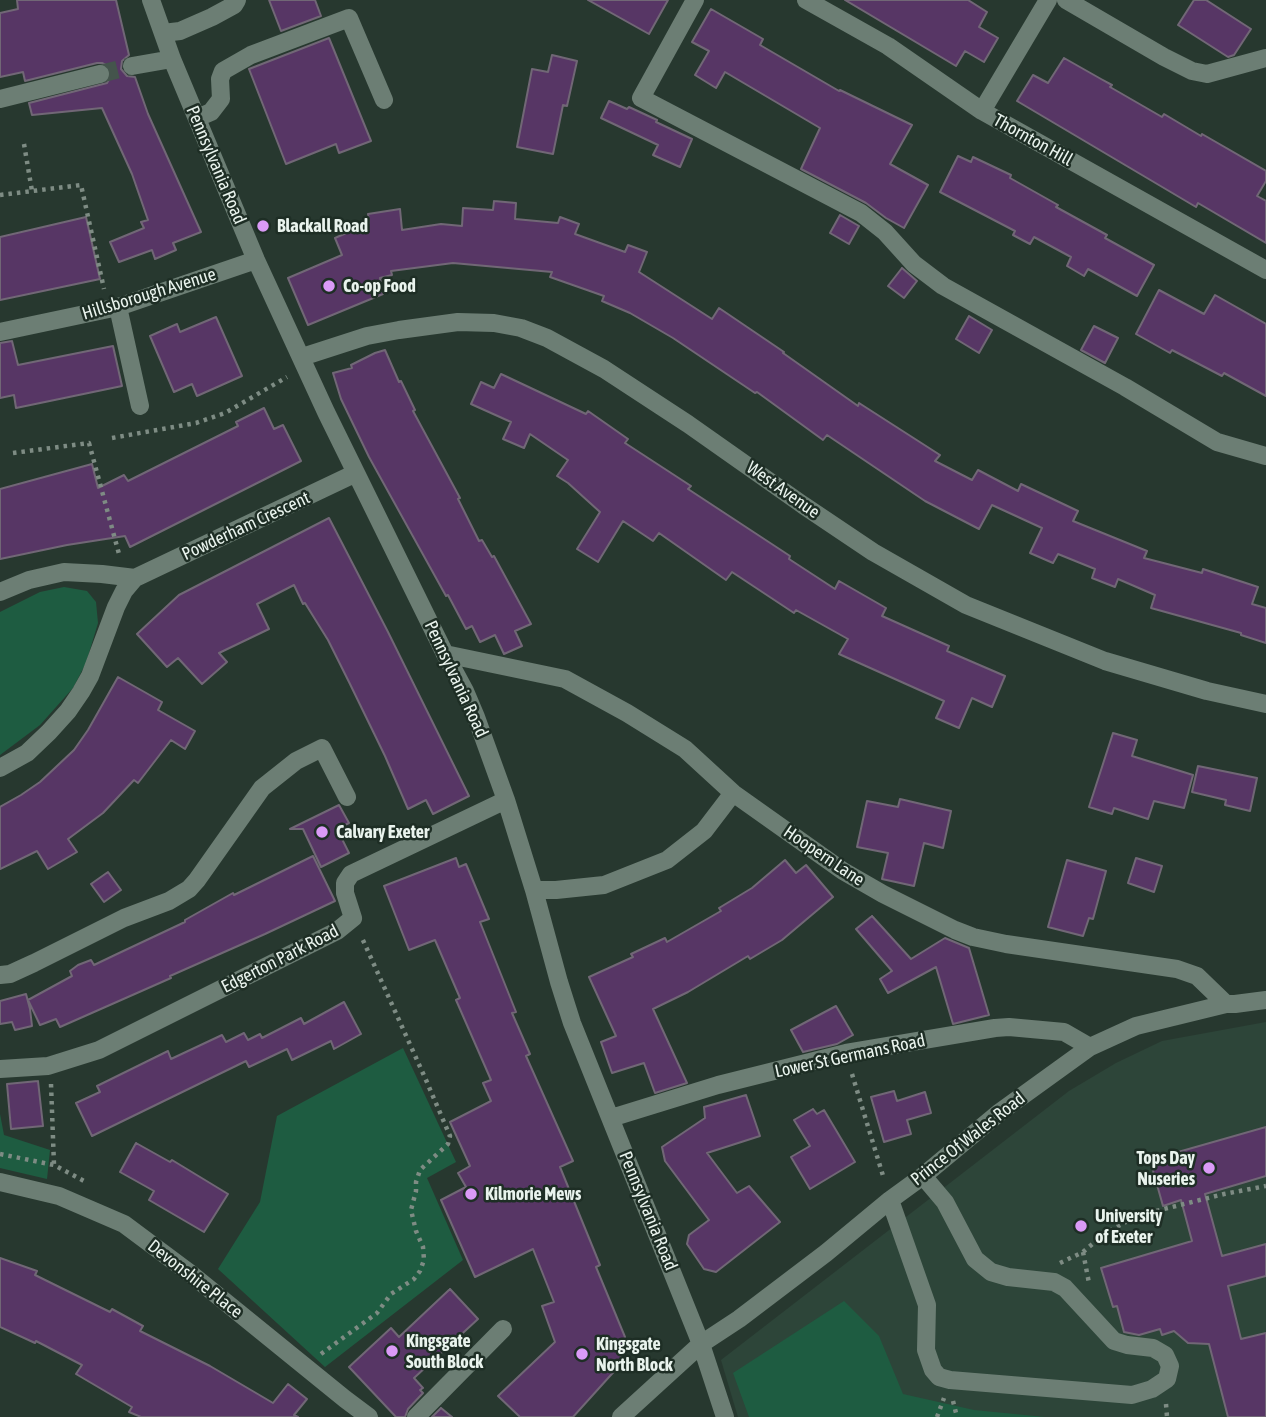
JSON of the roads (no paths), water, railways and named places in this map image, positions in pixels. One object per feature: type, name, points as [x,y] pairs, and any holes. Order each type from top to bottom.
[{"type":"street","name":"Pennsylvania Road","points":[[151,0],[172,59],[256,260],[356,474],[476,717],[506,800],[569,1013],[701,1344],[725,1417]]},
{"type":"street","points":[[163,33],[180,31],[212,18],[234,5],[237,0]]},
{"type":"street","points":[[695,0],[641,97],[861,213],[886,232],[914,264],[943,286],[1125,387],[1217,442],[1266,456]]},
{"type":"street","name":"Thornton Hill","points":[[806,0],[888,46],[982,111],[1266,270]]},
{"type":"street","points":[[982,111],[1048,0]]},
{"type":"street","points":[[1066,0],[1192,71],[1207,74],[1266,58]]},
{"type":"street","points":[[197,118],[211,112],[221,99],[220,79],[223,71],[251,55],[349,18],[384,100]]},
{"type":"street","points":[[132,66],[172,59]]},
{"type":"street","points":[[0,99],[100,74]]},
{"type":"street","name":"Hillsborough Avenue","points":[[0,332],[113,308],[256,260]]},
{"type":"street","points":[[113,308],[140,406]]},
{"type":"street","name":"West Avenue","points":[[304,362],[367,336],[399,330],[458,322],[494,323],[530,331],[557,342],[604,369],[873,552],[966,605],[1105,661],[1208,691],[1266,704]]},
{"type":"street","name":"Powderham Crescent","points":[[0,592],[29,580],[64,572],[130,577],[356,474]]},
{"type":"street","points":[[0,768],[27,753],[68,711],[81,692],[130,577]]},
{"type":"street","name":"Hoopern Lane","points":[[445,654],[565,679],[685,749],[733,793],[843,871],[954,930],[973,937],[1177,969],[1197,976],[1226,1004]]},
{"type":"street","points":[[0,975],[34,963],[124,918],[169,901],[188,889],[262,788],[296,761],[322,748],[347,797]]},
{"type":"street","points":[[534,890],[604,885],[667,860],[704,831],[733,793]]},
{"type":"street","name":"Edgerton Park Road","points":[[0,1069],[48,1066],[99,1050],[337,931],[353,918],[345,893],[345,883],[351,874],[506,800]]},
{"type":"street","name":"Prince Of Wales Road","points":[[621,1417],[701,1344],[750,1311],[826,1253],[1000,1112],[1090,1047],[1136,1026],[1226,1004],[1266,1000]]},
{"type":"street","name":"Lower St Germans Road","points":[[611,1118],[718,1085],[846,1054],[995,1028],[1064,1032],[1090,1047]]},
{"type":"street","points":[[890,1200],[926,1305],[926,1350],[933,1370],[939,1377],[1132,1395],[1152,1389],[1167,1379],[1170,1366],[1165,1355],[1153,1348],[1114,1342],[1065,1288],[1054,1282],[1008,1277],[990,1272],[975,1259],[945,1202],[923,1176]]},
{"type":"street","name":"Devonshire Place","points":[[0,1182],[59,1196],[124,1224],[191,1274],[369,1417]]},
{"type":"street","points":[[416,1417],[503,1329]]},
{"type":"tunnel","points":[[100,74],[132,66]]},
{"type":"place","name":"Blackall Road","points":[[263,226]]},
{"type":"place","name":"Co-op Food","points":[[329,286]]},
{"type":"place","name":"Calvary Exeter","points":[[322,832]]},
{"type":"place","name":"Tops Day Nuseries","points":[[1209,1168]]},
{"type":"place","name":"Kilmorie Mews","points":[[471,1194]]},
{"type":"place","name":"University of Exeter","points":[[1081,1226]]},
{"type":"place","name":"Kingsgate South Block","points":[[392,1351]]},
{"type":"place","name":"Kingsgate North Block","points":[[582,1354]]}]
